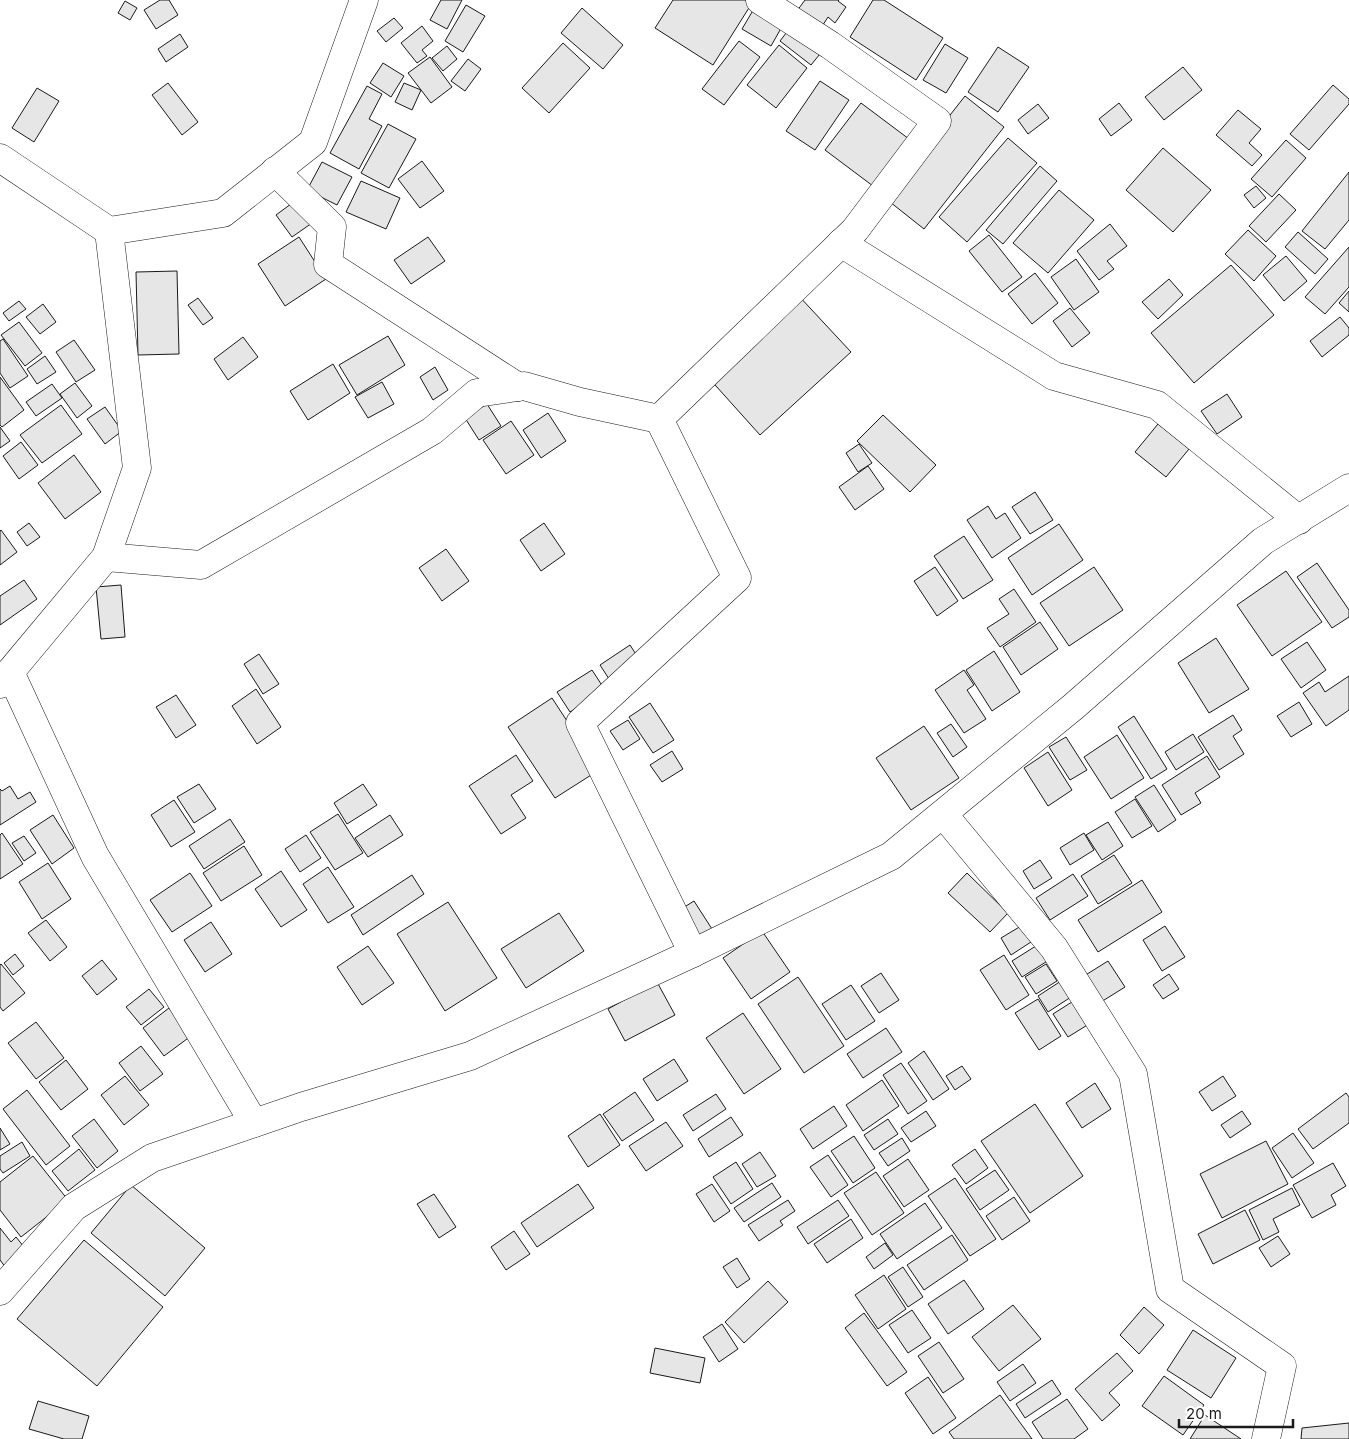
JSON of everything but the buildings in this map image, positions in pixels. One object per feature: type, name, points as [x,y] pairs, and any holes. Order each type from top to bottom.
[{"type":"street","points":[[0,158],[109,231],[222,212],[313,142],[364,0]]},
{"type":"street","points":[[659,419],[855,230],[937,121],[830,45],[760,0]]},
{"type":"street","points":[[275,171],[332,228],[328,264],[518,387]]},
{"type":"street","points":[[109,231],[137,468],[106,557],[5,678],[95,856],[254,1123]]},
{"type":"street","points":[[840,243],[1054,376],[1157,405],[1299,520]]},
{"type":"street","points":[[106,557],[201,565],[432,431],[478,392],[524,386],[580,402],[659,419]]},
{"type":"street","points":[[659,419],[737,578],[580,723],[692,953]]},
{"type":"street","points":[[0,1291],[74,1207],[152,1158],[301,1107],[470,1056],[692,953],[892,856],[1073,707],[1263,541],[1349,488]]},
{"type":"street","points":[[942,814],[1054,948],[1133,1074],[1170,1289],[1282,1366],[1266,1439]]}]
